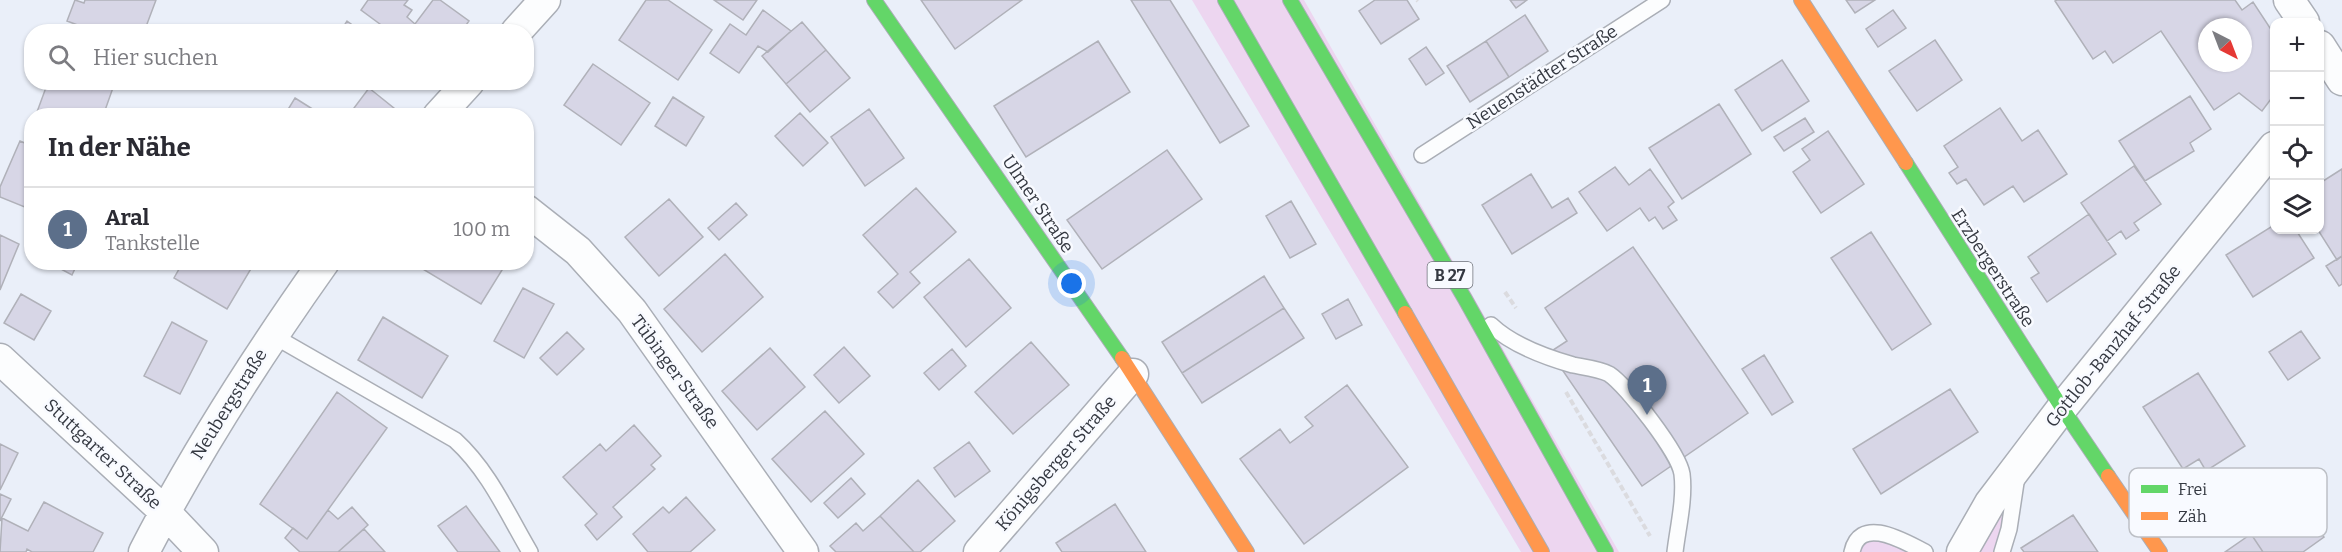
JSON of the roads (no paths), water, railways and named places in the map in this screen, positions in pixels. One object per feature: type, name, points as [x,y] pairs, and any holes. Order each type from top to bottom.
[{"type":"main road","name":"Ulmer Straße","points":[[874,0],[1133,374],[1247,552]]},
{"type":"main road","name":"B 27","points":[[1290,0],[1465,299],[1606,552]]},
{"type":"main road","name":"Erzbergerstraße","points":[[1800,0],[2061,408],[2129,507]]},
{"type":"main road","points":[[1226,3],[1531,545],[1542,552]]},
{"type":"main road","name":"Erzbergerstraße","points":[[2150,537],[2160,552]]},
{"type":"street","points":[[523,24],[544,0]]},
{"type":"street","points":[[2289,0],[2301,18]]},
{"type":"street","points":[[2324,56],[2335,77]]},
{"type":"street","points":[[445,108],[462,90]]},
{"type":"street","name":"Gottlob-Banzhaf-Straße","points":[[1962,552],[1990,503],[2061,408],[2270,152]]},
{"type":"street","name":"Tübinger Straße","points":[[534,216],[578,251],[632,311],[803,552]]},
{"type":"street","name":"Neubergstraße","points":[[144,552],[224,410],[272,335],[318,270]]},
{"type":"street","name":"Stuttgarter Straße","points":[[0,359],[165,512],[203,552]]},
{"type":"street","name":"Königsberger Straße","points":[[980,552],[1133,374]]},
{"type":"lane","name":"Neuenstädter Straße","points":[[1422,155],[1662,0]]},
{"type":"lane","points":[[1465,299],[1503,336],[1555,360],[1608,374],[1647,415],[1679,461],[1682,476],[1680,513],[1674,552]]},
{"type":"lane","points":[[272,335],[455,440],[472,455],[490,480],[530,552]]},
{"type":"lane","points":[[2002,552],[2009,529],[2019,463]]},
{"type":"lane","points":[[1852,552],[1859,537],[1878,532],[1925,552]]},
{"type":"place","name":"Aral","points":[[1647,415]]}]
